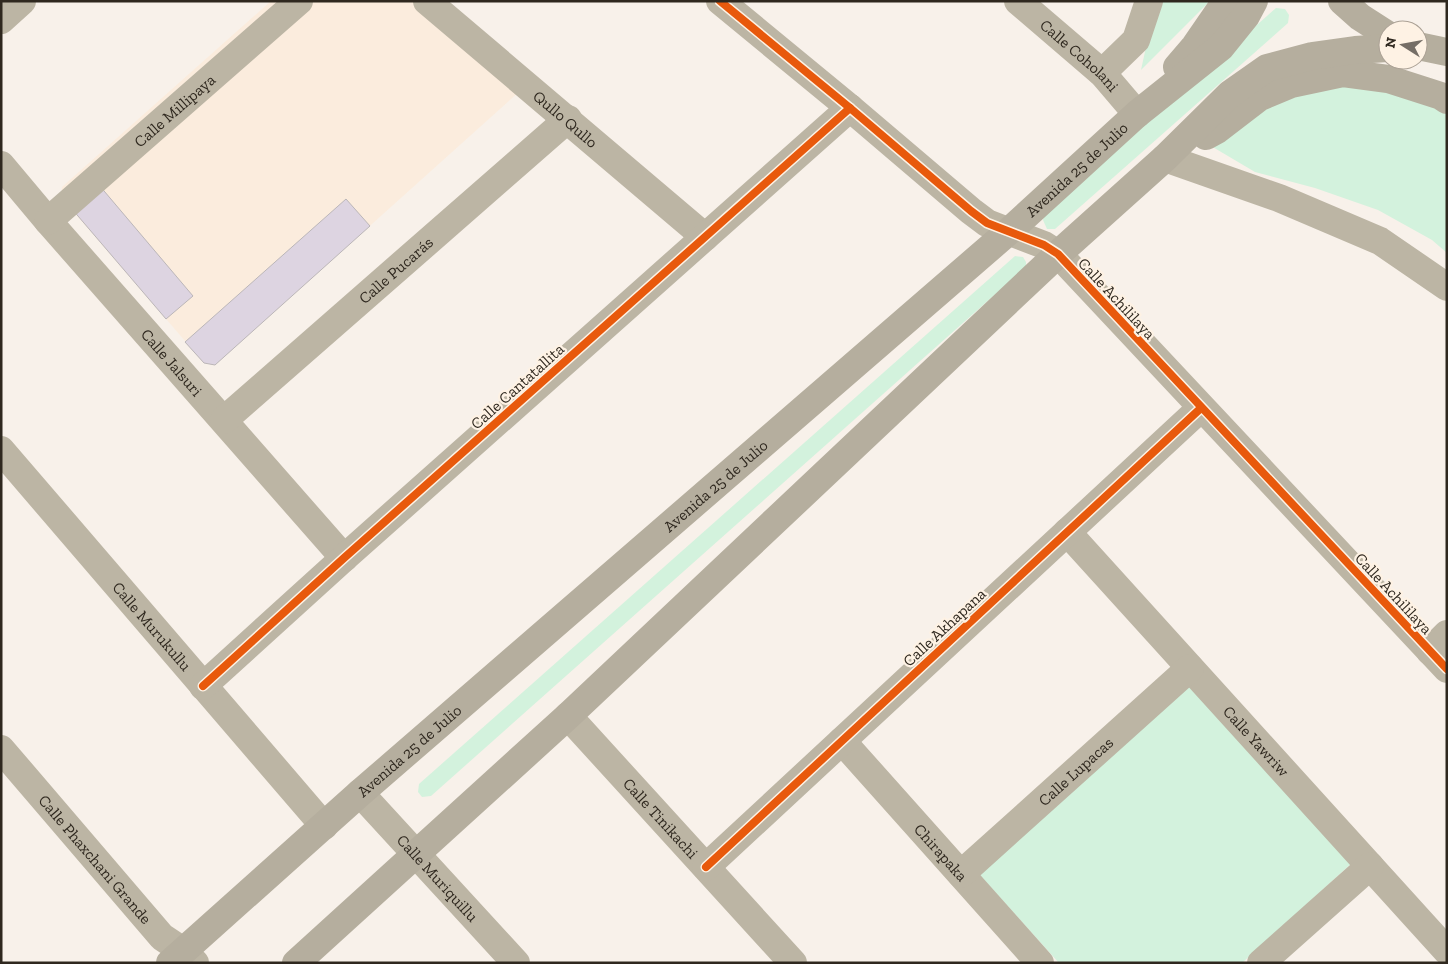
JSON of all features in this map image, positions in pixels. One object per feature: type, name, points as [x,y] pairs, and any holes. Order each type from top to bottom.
[{"type":"main road","points":[[1137,114],[1195,46],[1226,1]]},
{"type":"main road","name":"Avenida 25 de Julio","points":[[183,959],[360,792],[1008,232],[1137,114],[1221,47],[1246,16],[1254,1]]},
{"type":"main road","points":[[1342,1],[1360,18],[1378,29]]},
{"type":"main road","points":[[296,963],[568,716],[1230,94],[1267,68],[1312,56],[1378,49]]},
{"type":"main road","points":[[1164,158],[1217,130],[1260,97],[1291,84],[1343,73],[1388,79],[1441,96],[1447,100]]},
{"type":"street","points":[[1,20],[22,1]]},
{"type":"street","name":"Calle Millipaya","points":[[48,221],[299,1]]},
{"type":"street","name":"Qullo Qullo","points":[[427,1],[705,237]]},
{"type":"street","name":"Calle Achililaya","points":[[720,1],[971,211],[987,222],[1044,245],[1058,254],[1201,408],[1441,651]]},
{"type":"street","name":"Calle Coholani","points":[[1018,1],[1102,73],[1137,114]]},
{"type":"street","points":[[1102,73],[1136,40],[1149,1]]},
{"type":"street","name":"Calle Cantatallita","points":[[203,686],[344,558],[850,108]]},
{"type":"street","name":"Calle Pucarás","points":[[224,420],[568,120]]},
{"type":"street","points":[[1164,158],[1279,198],[1380,241],[1447,287]]},
{"type":"street","name":"Calle Jalsuri","points":[[1,165],[344,558]]},
{"type":"street","name":"Calle Akhapana","points":[[706,867],[1201,408]]},
{"type":"street","name":"Calle Murukullu","points":[[2,453],[324,826]]},
{"type":"street","name":"Calle Yawriw","points":[[1067,532],[1447,951]]},
{"type":"street","name":"Calle Lupacas","points":[[961,874],[1190,668]]},
{"type":"street","name":"Calle Tinikachi","points":[[568,716],[793,963]]},
{"type":"street","name":"Chirapaka","points":[[842,741],[1040,963]]},
{"type":"street","name":"Calle Phaxchani Grande","points":[[1,749],[183,959]]},
{"type":"street","name":"Calle Muriquillu","points":[[360,792],[516,963]]},
{"type":"street","points":[[1261,963],[1370,866]]},
{"type":"shaded area","points":[[271,1],[435,1],[520,91],[215,365],[204,363],[61,197],[62,187]]},
{"type":"green space","points":[[1156,1],[1210,1],[1141,70]]},
{"type":"green space","points":[[1276,8],[1285,9],[1289,15],[1288,23],[1055,229],[1047,229],[1043,220],[1044,214]]},
{"type":"green space","points":[[1363,84],[1440,109],[1447,114],[1447,253],[1432,240],[1378,210],[1315,188],[1255,172],[1211,146],[1287,89]]},
{"type":"green space","points":[[1015,256],[1023,257],[1026,267],[431,796],[422,797],[418,792],[419,784]]},
{"type":"green space","points":[[1190,681],[1353,862],[1242,963],[1059,963],[978,873]]},
{"type":"building","points":[[99,185],[193,296],[166,319],[72,209]]},
{"type":"building","points":[[346,199],[370,226],[215,365],[204,363],[185,342]]},
{"type":"cycle path","points":[[720,1],[987,223],[1044,245],[1058,254],[1447,669]]},
{"type":"cycle path","points":[[203,686],[344,558],[850,108]]},
{"type":"cycle path","points":[[706,867],[1201,408]]}]
